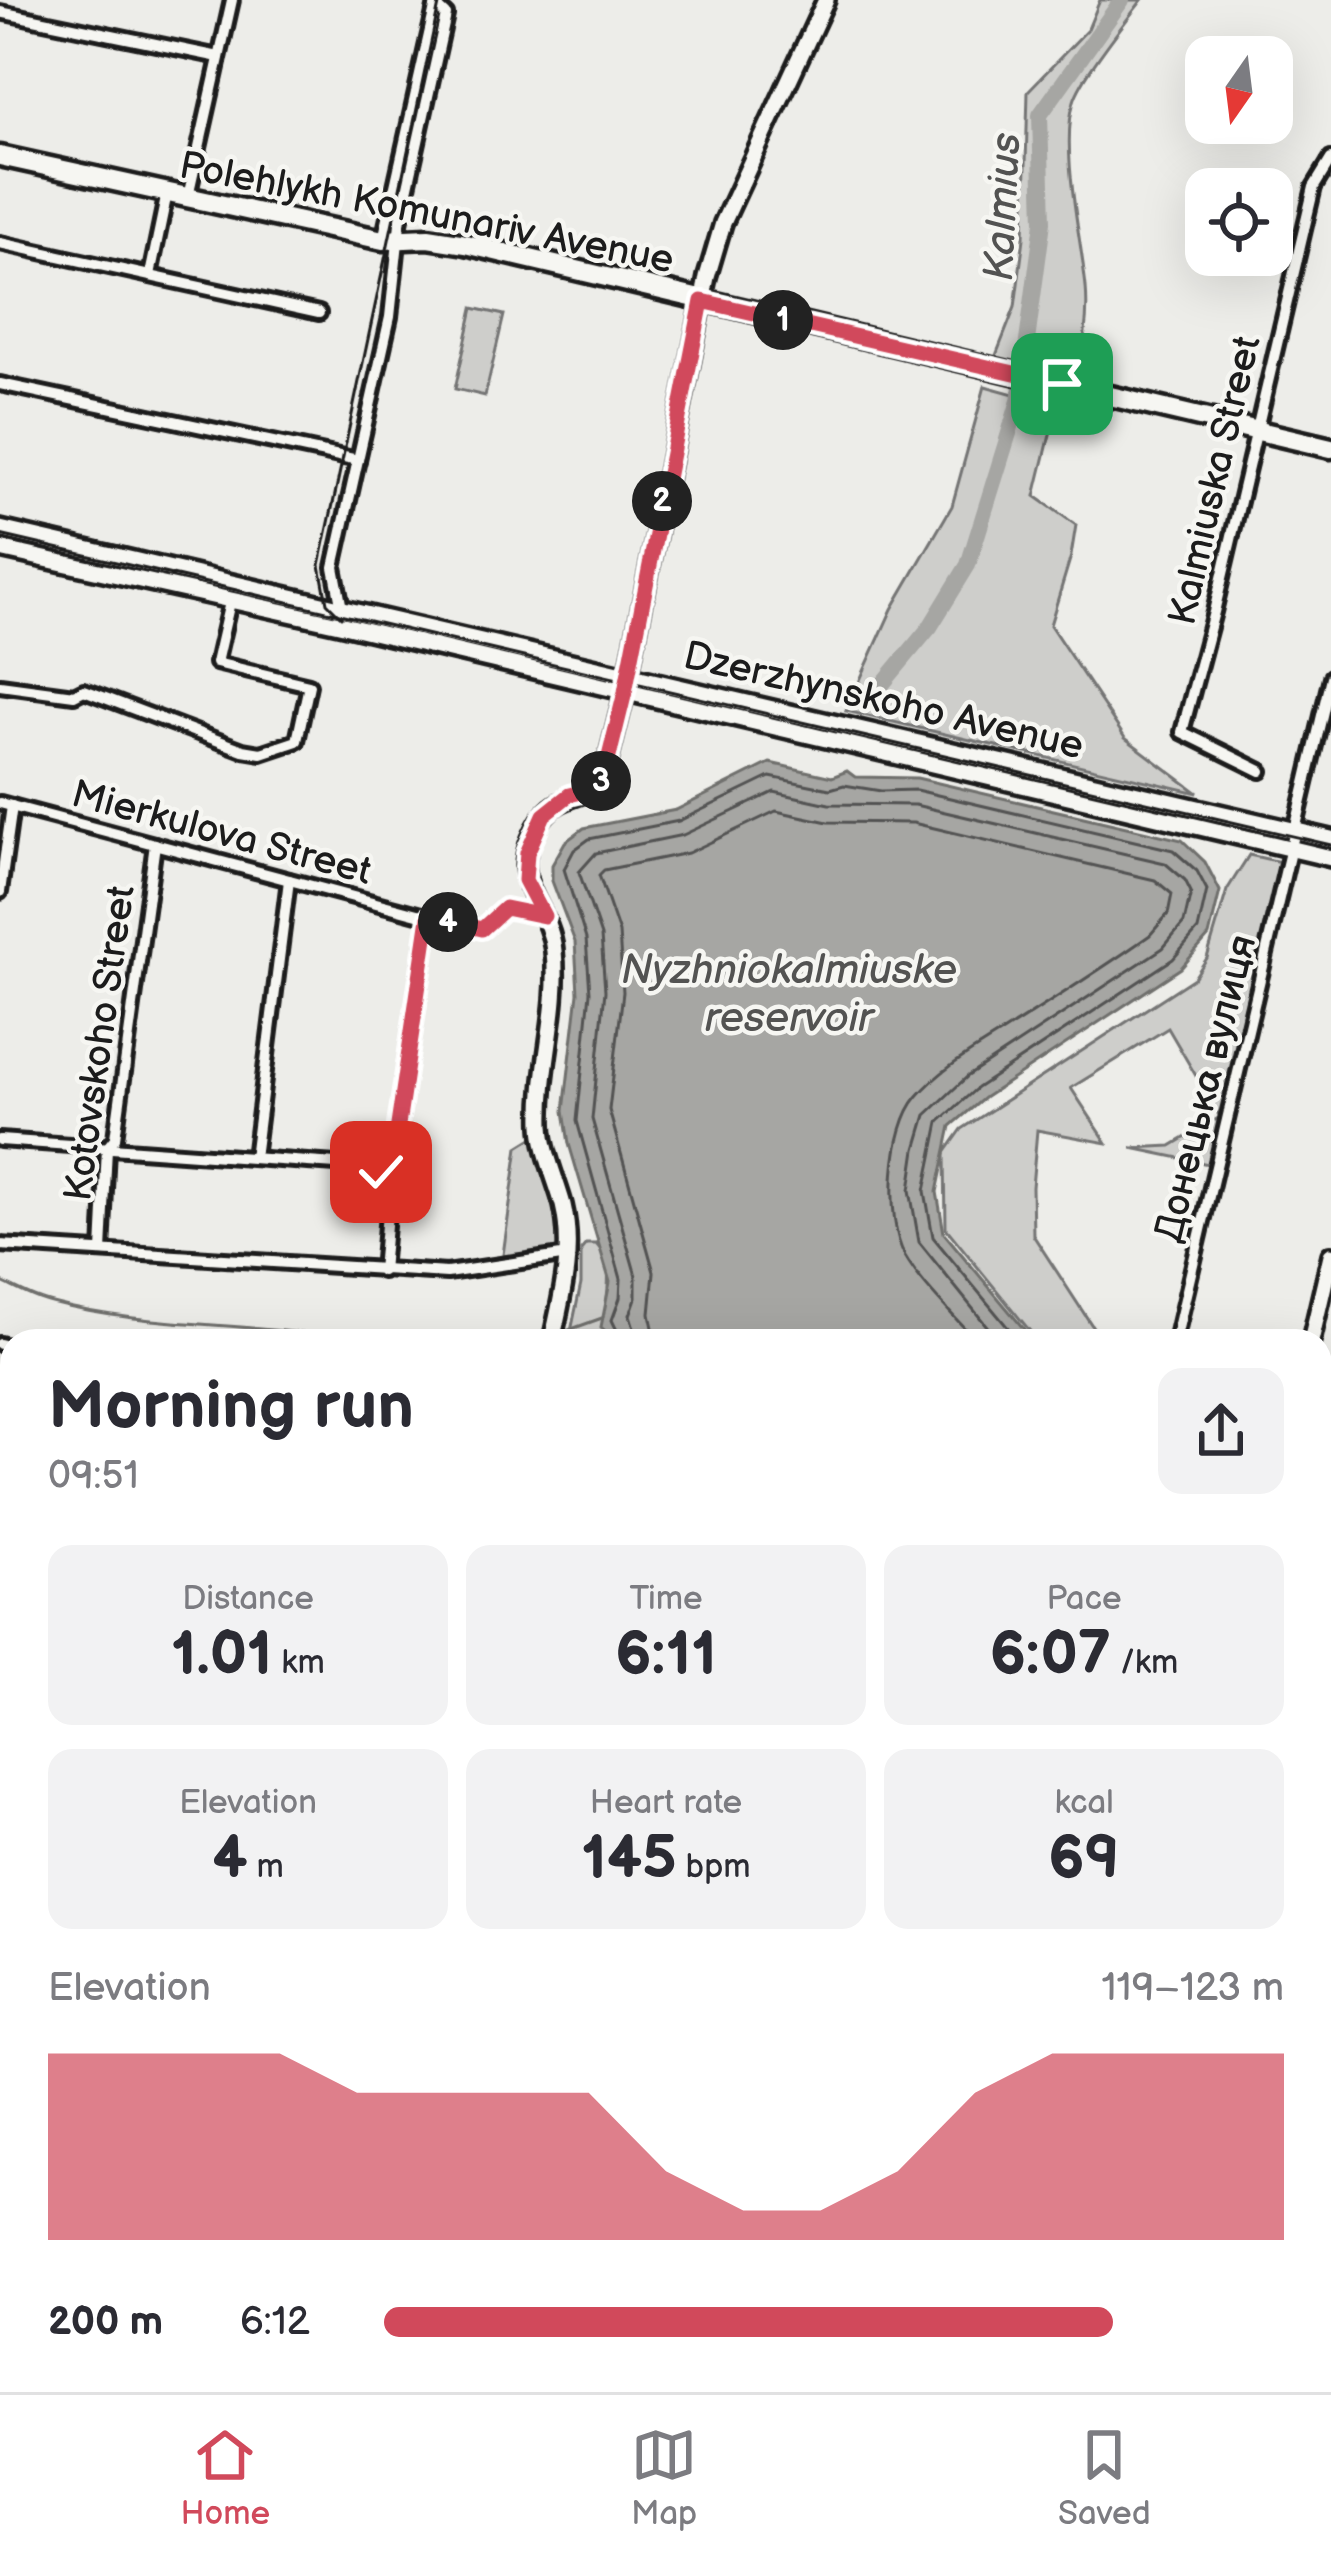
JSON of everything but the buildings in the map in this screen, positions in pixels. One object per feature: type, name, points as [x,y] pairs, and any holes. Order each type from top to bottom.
[{"type":"main road","name":"Polehlykh Komunariv Avenue","points":[[0,156],[390,239],[466,244],[1331,448]]},
{"type":"street","points":[[188,197],[232,0]]},
{"type":"street","points":[[554,1329],[568,1255],[564,1208],[542,1125],[557,985],[553,938],[524,873],[531,839],[555,804],[590,790],[604,777],[702,301],[723,223],[826,0]]},
{"type":"street","points":[[339,624],[342,606],[334,586],[334,566],[390,316],[390,239],[439,7]]},
{"type":"street","points":[[0,12],[219,57]]},
{"type":"street","name":"Kalmiuska Street","points":[[1261,771],[1182,732],[1314,187],[1331,159]]},
{"type":"street","points":[[150,275],[167,193]]},
{"type":"street","points":[[0,243],[320,313]]},
{"type":"street","points":[[0,384],[358,460]]},
{"type":"street","name":"Dzerzhynskoho Avenue","points":[[0,529],[1331,838]]},
{"type":"street","name":"Dzerzhynskoho Avenue","points":[[0,549],[339,624],[1331,858]]},
{"type":"street","points":[[0,685],[74,695],[84,690],[243,750],[261,753],[297,742],[308,685],[216,663],[230,602]]},
{"type":"street","name":"Донецька вулиця","points":[[1178,1329],[1331,677]]},
{"type":"street","points":[[0,892],[6,805]]},
{"type":"street","name":"Mierkulova Street","points":[[6,805],[482,929],[505,908],[544,916]]},
{"type":"street","name":"Kotovskoho Street","points":[[102,1251],[107,1148],[115,1138],[155,844]]},
{"type":"street","points":[[254,1158],[289,880]]},
{"type":"street","points":[[382,1271],[390,1179],[429,917]]},
{"type":"street","points":[[0,1140],[364,1166],[390,1179]]},
{"type":"street","points":[[0,1245],[447,1274],[568,1255]]},
{"type":"street","points":[[1314,1329],[1331,1256]]},
{"type":"shaded area","points":[[1100,0],[1142,0],[1085,78],[1070,120],[1070,168],[1087,299],[1076,380],[995,358],[1015,307],[1024,238],[1028,91],[1088,29]]},
{"type":"shaded area","points":[[473,308],[504,315],[485,396],[455,389]]},
{"type":"shaded area","points":[[985,386],[1057,406],[1035,496],[1076,525],[1050,625],[1125,738],[1198,793],[846,711],[892,609],[952,506]]},
{"type":"shaded area","points":[[1249,855],[1285,863],[1213,1165],[1132,1148],[1171,1146],[1220,1117],[1168,1028],[1071,1088],[1107,1143],[1037,1130],[1033,1235],[1094,1329],[1028,1329],[946,1228],[945,1153],[962,1129],[1194,978],[1207,958],[1227,890]]},
{"type":"shaded area","points":[[534,1137],[560,1253],[502,1262],[518,1147]]},
{"type":"shaded area","points":[[586,1244],[596,1244],[607,1264],[604,1329],[572,1329],[581,1284],[581,1250]]},
{"type":"water","name":"Nyzhniokalmiuske reservoir","points":[[770,763],[832,777],[847,771],[855,777],[917,778],[1182,840],[1205,862],[1220,891],[1209,936],[1181,968],[984,1098],[951,1126],[937,1192],[944,1233],[1024,1329],[601,1327],[610,1282],[569,1144],[564,1111],[578,993],[575,942],[552,881],[552,865],[565,842],[584,828],[676,810]]},
{"type":"waterway","name":"Kalmius","points":[[876,692],[930,627],[968,565],[1019,401],[1043,222],[1040,115],[1122,0]]},
{"type":"waterway","points":[[0,1281],[39,1299],[86,1311],[261,1329]]},
{"type":"waterway","points":[[572,1329],[602,1318]]},
{"type":"tram line","points":[[341,617],[327,603],[320,565],[440,0]]},
{"type":"tram line","points":[[0,535],[1331,845]]},
{"type":"route","points":[[381,1172],[390,1179],[429,917],[482,929],[505,908],[544,916],[525,880],[531,839],[555,804],[590,790],[604,777],[702,301],[1062,384]]}]
